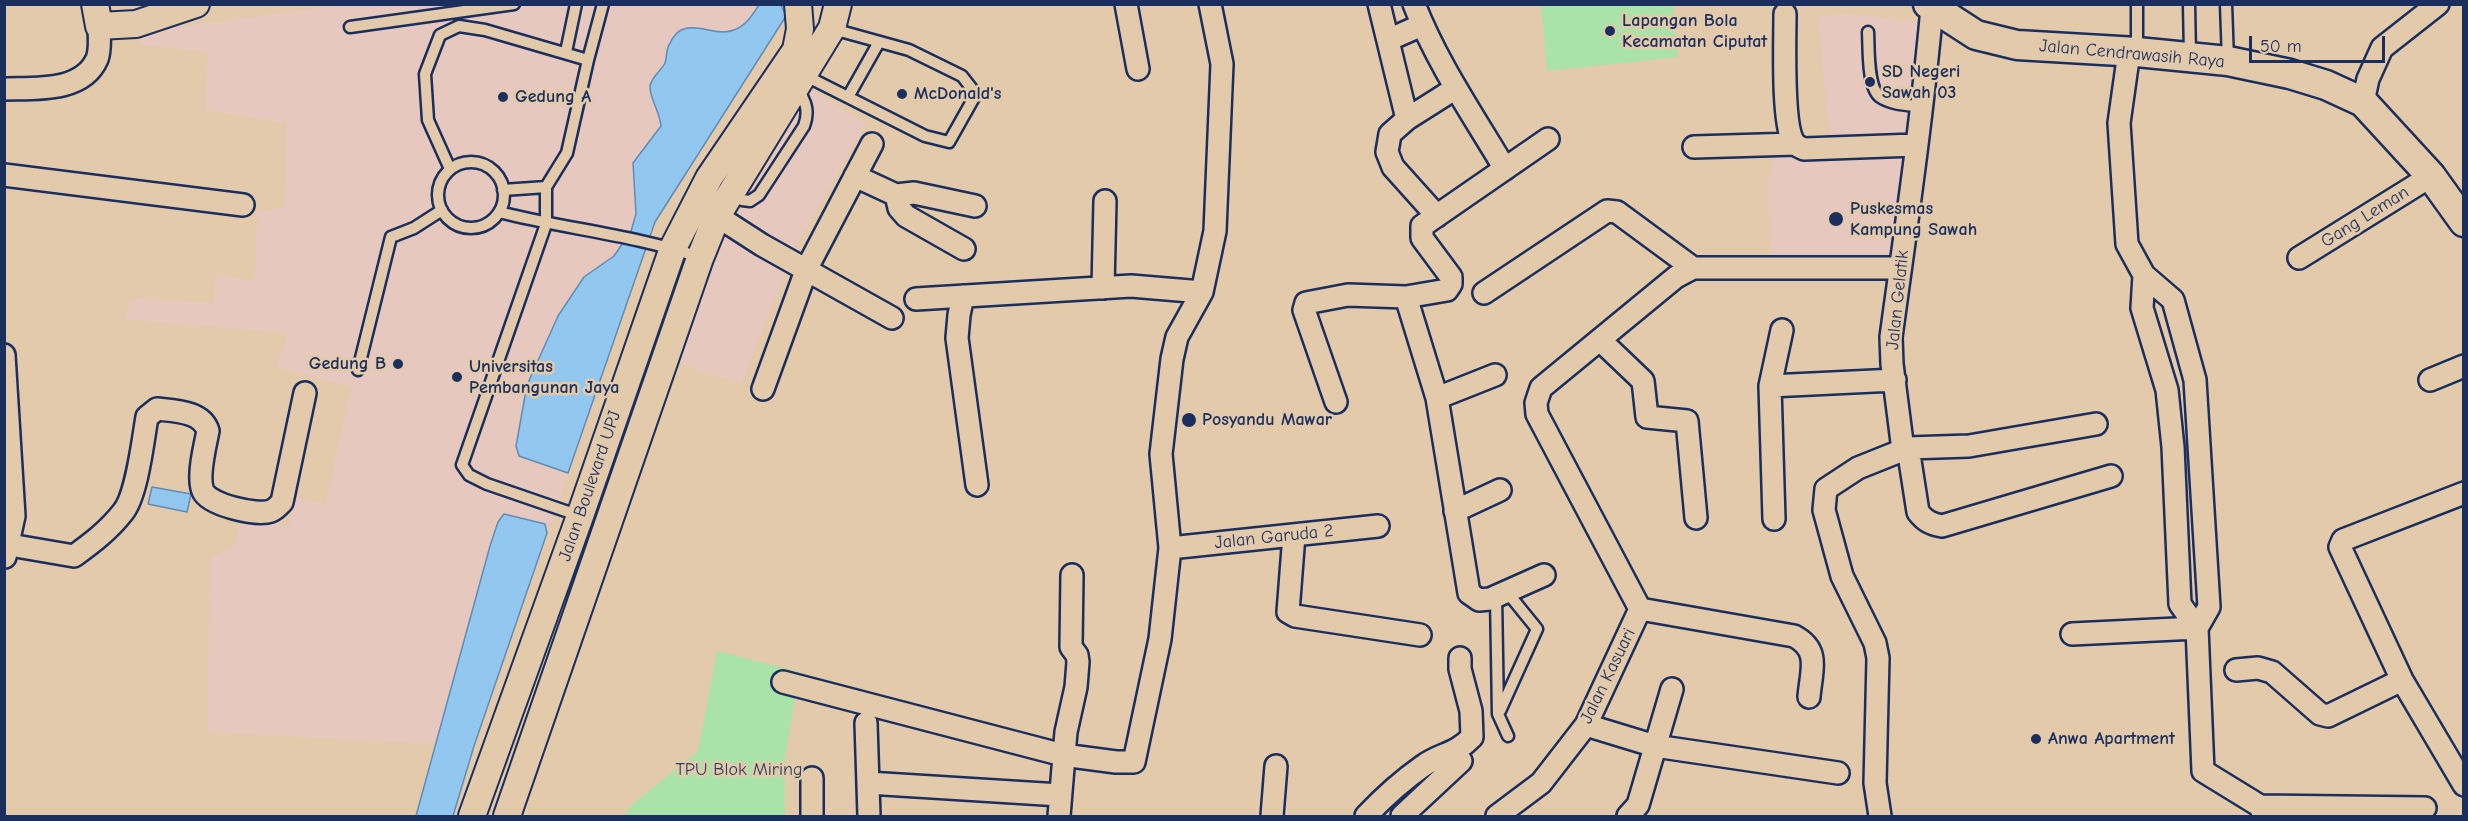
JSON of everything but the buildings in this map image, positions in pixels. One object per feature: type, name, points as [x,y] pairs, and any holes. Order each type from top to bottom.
[{"type":"main road","name":"Jalan Cendrawasih Raya","points":[[1930,6],[1976,35],[2017,45],[2228,61],[2290,74],[2326,85],[2363,102],[2432,176],[2463,222]]},
{"type":"street","points":[[4,89],[47,88],[77,81],[97,59],[97,15],[136,24],[196,4]]},
{"type":"street","name":"Jalan Boulevard UPJ","points":[[472,816],[580,516],[662,246],[796,50],[801,29],[798,4]]},
{"type":"street","points":[[1126,4],[1138,69]]},
{"type":"street","points":[[783,682],[1064,755],[1134,762],[1160,639],[1170,548],[1161,454],[1172,359],[1177,336],[1202,292],[1215,231],[1222,64],[1210,4]]},
{"type":"street","points":[[1379,4],[1407,119]]},
{"type":"street","points":[[1414,4],[1422,25],[1456,88],[1505,169]]},
{"type":"street","points":[[2363,102],[2368,79],[2382,48],[2438,4]]},
{"type":"street","name":"Jalan Gelatik","points":[[1930,6],[1923,107],[1891,338],[1905,449],[1918,512],[1932,524],[1942,526],[2111,476]]},
{"type":"street","points":[[1785,14],[1787,113],[1791,138],[1795,144],[1804,149],[1916,146]]},
{"type":"street","name":"Jalan Boulevard UPJ","points":[[507,816],[700,258],[717,216],[801,81],[835,16]]},
{"type":"street","points":[[1388,40],[1422,25]]},
{"type":"street","points":[[2133,52],[2119,123],[2127,244],[2144,275],[2173,300],[2195,380],[2210,608],[2196,628]]},
{"type":"street","points":[[1437,216],[1392,167],[1387,152],[1390,134],[1407,119],[1456,88]]},
{"type":"street","points":[[1335,402],[1304,306],[1306,303],[1348,295],[1406,297],[1447,290],[1451,284],[1451,277],[1422,238],[1422,226],[1548,139]]},
{"type":"street","points":[[763,389],[807,268],[872,144]]},
{"type":"street","points":[[1694,147],[1795,144]]},
{"type":"street","points":[[4,175],[243,205]]},
{"type":"street","points":[[855,176],[896,195],[914,193],[975,206]]},
{"type":"street","name":"Gang Leman","points":[[2299,258],[2432,176]]},
{"type":"street","points":[[896,195],[899,207],[906,216],[964,249]]},
{"type":"street","points":[[1103,288],[1105,201]]},
{"type":"street","points":[[1484,293],[1607,211],[1617,212],[1693,268]]},
{"type":"street","points":[[717,216],[762,245],[807,268],[892,318]]},
{"type":"street","points":[[1809,697],[1813,656],[1810,648],[1794,636],[1640,609],[1537,414],[1536,403],[1542,388],[1676,277],[1693,268],[1900,267]]},
{"type":"street","points":[[2144,275],[2142,309],[2167,390],[2173,447],[2180,604],[2196,628],[2203,771],[2262,811],[2425,808]]},
{"type":"street","points":[[916,299],[1131,286],[1202,292]]},
{"type":"street","points":[[963,296],[958,315],[957,338],[977,485]]},
{"type":"street","points":[[1406,297],[1437,398],[1469,593],[1479,600],[1502,594],[1545,575]]},
{"type":"street","points":[[1774,519],[1770,386],[1782,330]]},
{"type":"street","points":[[1600,340],[1642,381],[1647,417],[1687,421],[1696,518]]},
{"type":"street","points":[[4,355],[14,516],[6,549],[74,556],[101,536],[125,510],[140,465],[147,417],[157,409],[182,412],[200,418],[206,424],[208,430],[201,479],[206,496],[243,512],[270,511],[282,502],[305,393]]},
{"type":"street","points":[[2430,380],[2463,366]]},
{"type":"street","points":[[1437,398],[1495,375]]},
{"type":"street","points":[[1770,386],[1895,380]]},
{"type":"street","points":[[1880,816],[1875,783],[1878,658],[1875,643],[1842,576],[1824,504],[1826,489],[1850,473],[1905,449],[1969,446],[2096,424]]},
{"type":"street","points":[[1455,511],[1500,490]]},
{"type":"street","points":[[2463,493],[2343,540],[2340,547],[2402,680],[2463,785]]},
{"type":"street","points":[[580,516],[607,526]]},
{"type":"street","name":"Jalan Garuda 2","points":[[1170,548],[1378,525]]},
{"type":"street","points":[[1294,535],[1288,612],[1295,616],[1420,635]]},
{"type":"street","points":[[1059,816],[1064,755],[1078,662],[1077,655],[1071,647],[1072,575]]},
{"type":"street","name":"Jalan Kasuari","points":[[1497,816],[1541,783],[1586,725],[1640,609]]},
{"type":"street","points":[[2072,634],[2196,628]]},
{"type":"street","points":[[1366,816],[1425,765],[1460,749],[1472,737],[1471,711],[1460,669],[1460,657]]},
{"type":"street","points":[[2236,670],[2258,668],[2272,672],[2320,714],[2328,716],[2402,680]]},
{"type":"street","points":[[1628,816],[1638,805],[1672,688]]},
{"type":"street","points":[[866,723],[869,816]]},
{"type":"street","points":[[1586,725],[1656,746],[1838,773]]},
{"type":"street","points":[[1402,816],[1461,761]]},
{"type":"street","points":[[1272,816],[1276,766]]},
{"type":"street","points":[[812,778],[812,816]]},
{"type":"street","points":[[868,783],[1060,795]]},
{"type":"lane","points":[[350,27],[514,4]]},
{"type":"lane","points":[[566,52],[576,4]]},
{"type":"lane","points":[[580,516],[487,484],[469,475],[462,465],[546,224],[546,187],[567,153],[603,4]]},
{"type":"lane","points":[[2133,52],[2137,4]]},
{"type":"lane","points":[[2189,4],[2190,57]]},
{"type":"lane","points":[[2226,4],[2228,61]]},
{"type":"lane","points":[[801,81],[848,97],[925,136],[950,142],[976,94],[962,76],[909,50],[879,42],[835,16]]},
{"type":"lane","points":[[450,169],[428,120],[425,74],[440,35],[459,26],[485,30],[588,60]]},
{"type":"lane","points":[[1868,32],[1871,80],[1879,97],[1923,107]]},
{"type":"lane","points":[[848,97],[879,42]]},
{"type":"lane","points":[[472,162],[483,164],[493,170],[500,180],[503,202],[499,212],[491,221],[481,226],[469,227],[458,225],[448,219],[438,199],[443,177],[450,169],[472,162]]},
{"type":"lane","points":[[503,190],[546,187]]},
{"type":"lane","points":[[358,370],[391,237],[414,228],[442,210]]},
{"type":"lane","points":[[499,212],[546,224],[604,232],[700,258]]},
{"type":"lane","points":[[1502,594],[1498,714],[1508,736]]},
{"type":"lane","points":[[1498,714],[1537,630],[1502,594]]},
{"type":"shaded area","name":"Universitas Pembangunan Jaya","points":[[348,4],[781,5],[786,16],[655,222],[474,746],[208,732],[209,560],[234,545],[244,516],[288,527],[296,497],[326,505],[350,387],[276,367],[289,333],[124,319],[132,298],[213,303],[216,274],[255,282],[257,211],[284,208],[286,123],[205,110],[208,52],[140,45],[138,36],[180,27]]},
{"type":"shaded area","name":"SD Negeri Sawah 03","points":[[1847,14],[1924,22],[1908,141],[1830,145],[1818,16]]},
{"type":"shaded area","points":[[812,90],[866,124],[796,246],[741,384],[677,362],[726,233]]},
{"type":"shaded area","name":"Puskesmas Kampung Sawah","points":[[1909,149],[1898,260],[1771,257],[1767,182],[1775,153]]},
{"type":"green space","name":"Lapangan Bola Kecamatan Ciputat","points":[[1541,5],[1673,5],[1678,57],[1547,71]]},
{"type":"green space","name":"TPU Blok Miring","points":[[717,651],[799,672],[785,758],[785,816],[623,816],[633,804],[698,751]]},
{"type":"water","points":[[759,5],[781,5],[786,16],[655,222],[568,473],[519,456],[516,446],[527,385],[558,316],[584,277],[614,256],[631,231],[636,214],[633,163],[661,126],[650,86],[665,63],[669,45],[675,35],[690,28],[725,32],[734,30],[749,19]]},
{"type":"water","points":[[152,487],[191,494],[187,512],[148,504]]},
{"type":"water","points":[[504,514],[545,524],[547,533],[474,746],[453,816],[416,816],[490,546],[498,522]]},
{"type":"place","name":"Lapangan Bola Kecamatan Ciputat","points":[[1610,31]]},
{"type":"place","name":"SD Negeri Sawah 03","points":[[1870,82]]},
{"type":"place","name":"McDonald's","points":[[902,94]]},
{"type":"place","name":"Gedung A","points":[[503,97]]},
{"type":"place","name":"Puskesmas Kampung Sawah","points":[[1836,219]]},
{"type":"place","name":"Gedung B","points":[[398,364]]},
{"type":"place","name":"Universitas Pembangunan Jaya","points":[[457,377]]},
{"type":"place","name":"Posyandu Mawar","points":[[1189,420]]},
{"type":"place","name":"Anwa Apartment","points":[[2036,739]]}]
